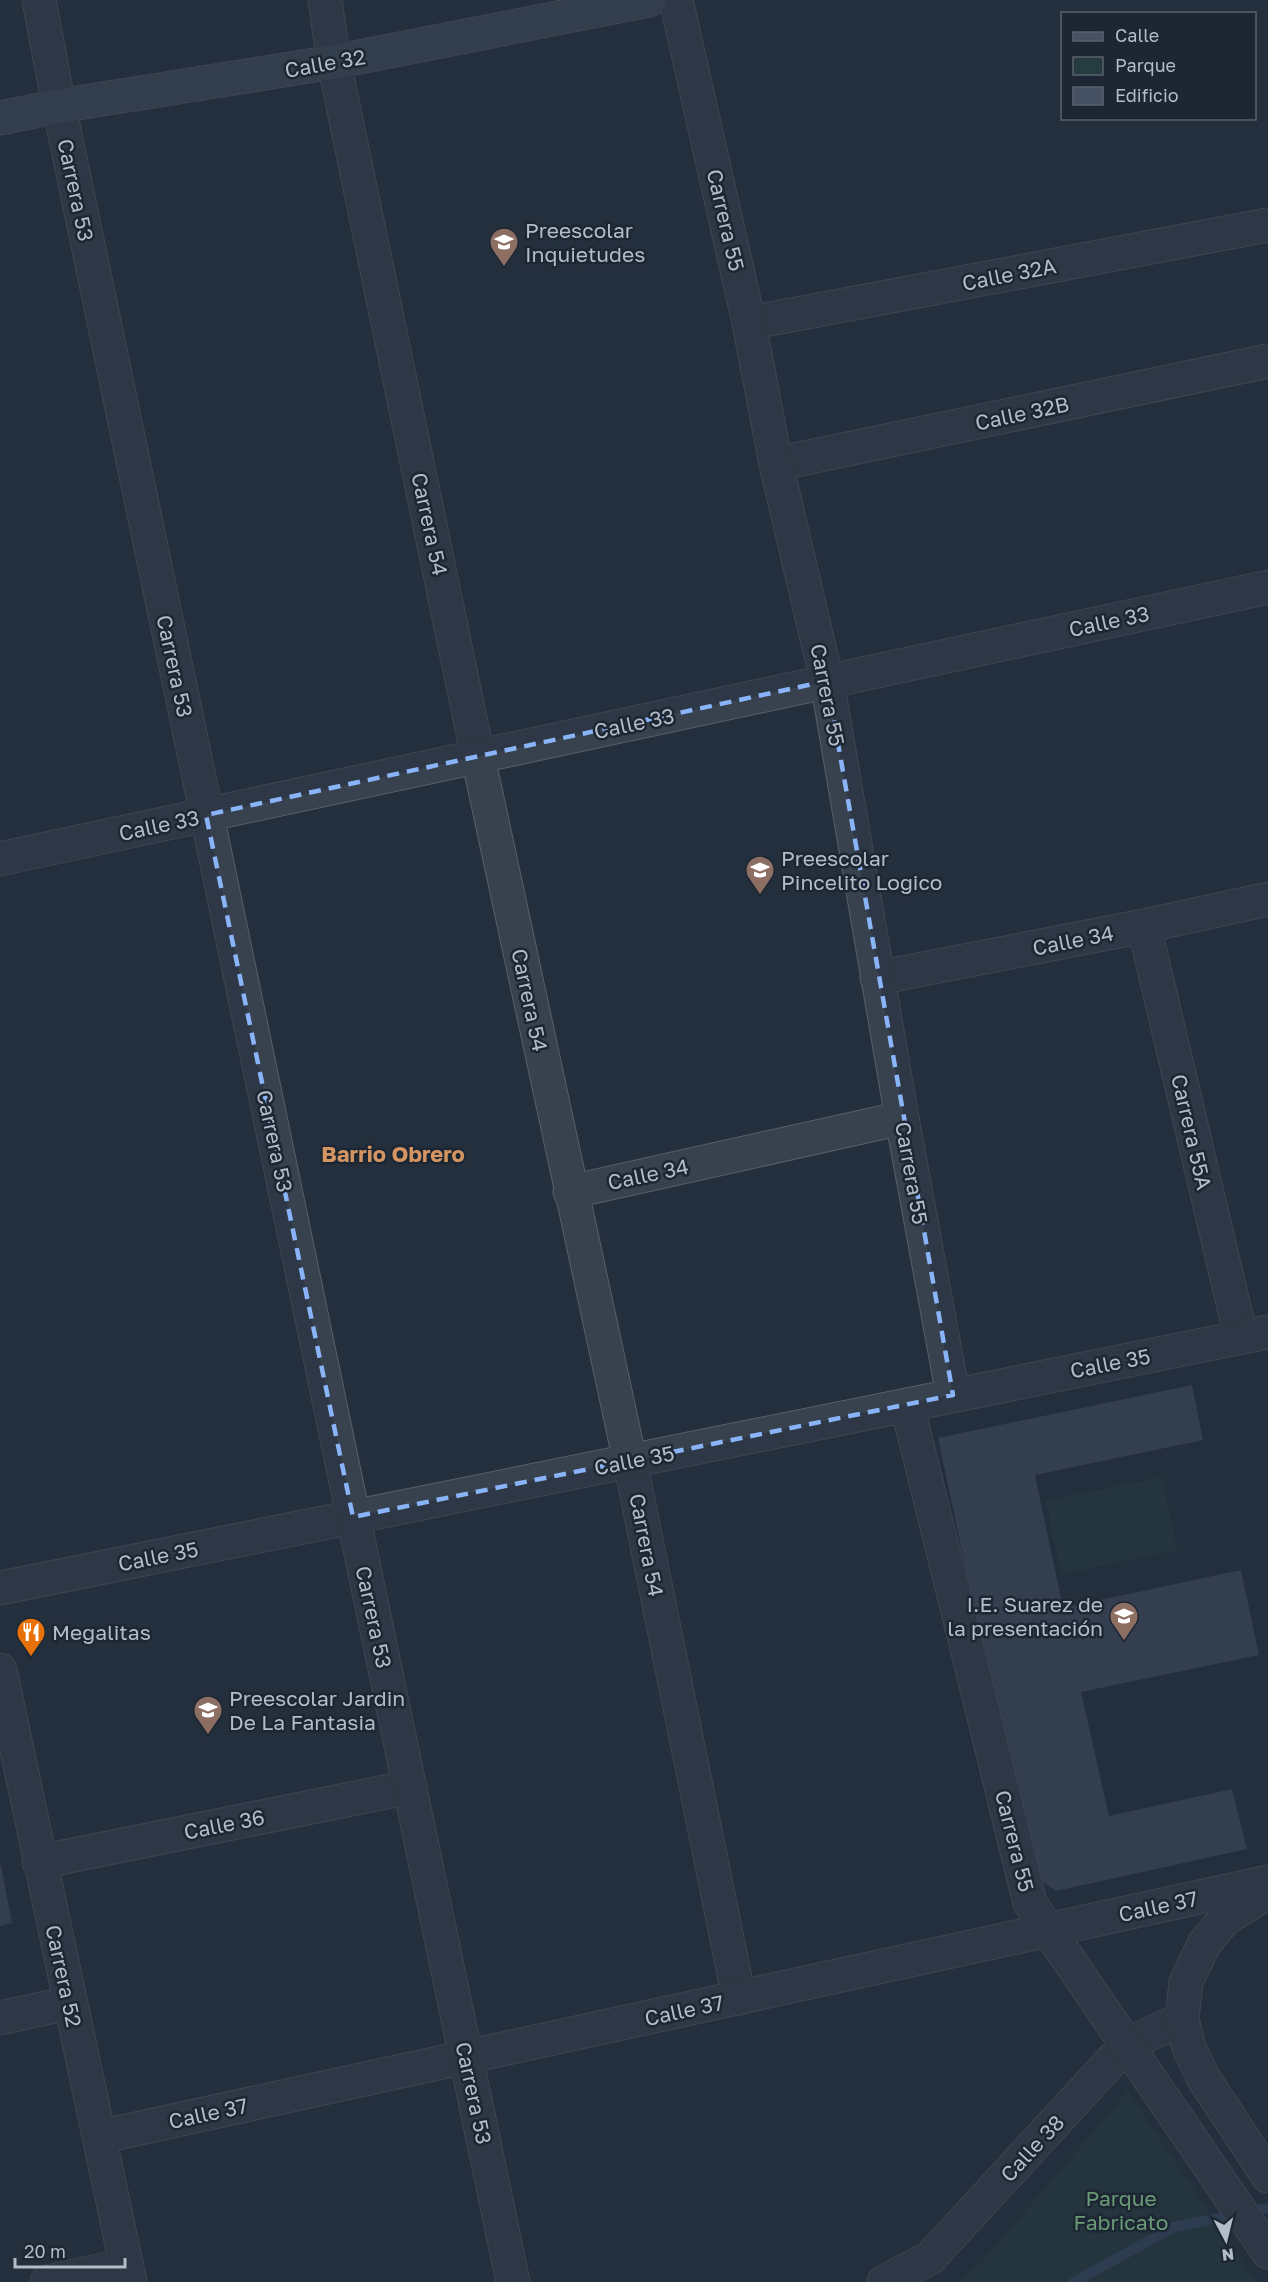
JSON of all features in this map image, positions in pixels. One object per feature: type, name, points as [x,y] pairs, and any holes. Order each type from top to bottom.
[{"type":"main road","name":"Calle 32","points":[[0,118],[59,106],[334,62],[649,0]]},
{"type":"street","name":"Carrera 53","points":[[39,0],[59,106],[513,2282]]},
{"type":"street","name":"Carrera 54","points":[[325,0],[334,62],[478,757],[570,1192],[630,1461],[739,1998]]},
{"type":"street","name":"Carrera 55","points":[[676,0],[749,323],[776,464],[827,681],[902,1118],[953,1395]]},
{"type":"street","name":"Calle 32A","points":[[749,323],[1268,225]]},
{"type":"street","name":"Calle 32B","points":[[776,464],[1268,361]]},
{"type":"street","name":"Calle 33","points":[[0,859],[1268,587]]},
{"type":"street","name":"Calle 34","points":[[878,978],[1144,926],[1268,899]]},
{"type":"street","name":"Carrera 55A","points":[[1144,926],[1254,1334]]},
{"type":"street","name":"Calle 34","points":[[570,1192],[902,1118]]},
{"type":"street","name":"Calle 35","points":[[0,1588],[1254,1334]]},
{"type":"street","name":"Carrera 55","points":[[907,1405],[1030,1903],[1268,2252]]},
{"type":"street","name":"Carrera 52","points":[[0,1670],[5,1729],[39,1862],[128,2274]]},
{"type":"street","name":"Calle 36","points":[[39,1862],[410,1786]]},
{"type":"street","name":"Calle 37","points":[[99,2137],[1268,1882]]},
{"type":"street","points":[[1260,2163],[1204,2079],[1189,2048],[1182,2019],[1186,1982],[1204,1944],[1225,1919],[1268,1892]]},
{"type":"street","points":[[0,2018],[69,2003]]},
{"type":"street","name":"Calle 38","points":[[884,2282],[930,2258],[1126,2045],[1182,2019]]},
{"type":"street","points":[[47,2282],[128,2274]]},
{"type":"highlighted area","points":[[827,681],[953,1395],[353,1517],[206,815]]},
{"type":"green space","points":[[1162,1477],[1177,1550],[1061,1574],[1046,1501]]},
{"type":"green space","name":"Parque Fabricato","points":[[1128,2091],[1256,2282],[958,2282],[982,2262]]},
{"type":"building","points":[[1192,1385],[1203,1440],[1035,1475],[1063,1608],[1241,1570],[1259,1655],[1081,1692],[1109,1816],[1232,1789],[1247,1849],[1056,1891],[1030,1873],[938,1438]]},
{"type":"building","points":[[0,1866],[12,1923],[0,1926]]},
{"type":"waterway","points":[[1074,2282],[1174,2227],[1268,2208]]},
{"type":"place","name":"Preescolar Inquietudes","points":[[504,268]]},
{"type":"place","name":"Preescolar Pincelito Logico","points":[[760,896]]},
{"type":"place","name":"I.E. Suarez de la presentación","points":[[1124,1642]]},
{"type":"place","name":"Megalitas","points":[[31,1658]]},
{"type":"place","name":"Preescolar Jardin De La Fantasia","points":[[208,1736]]},
{"type":"district","name":"Barrio Obrero","points":[[393,1153]]}]
